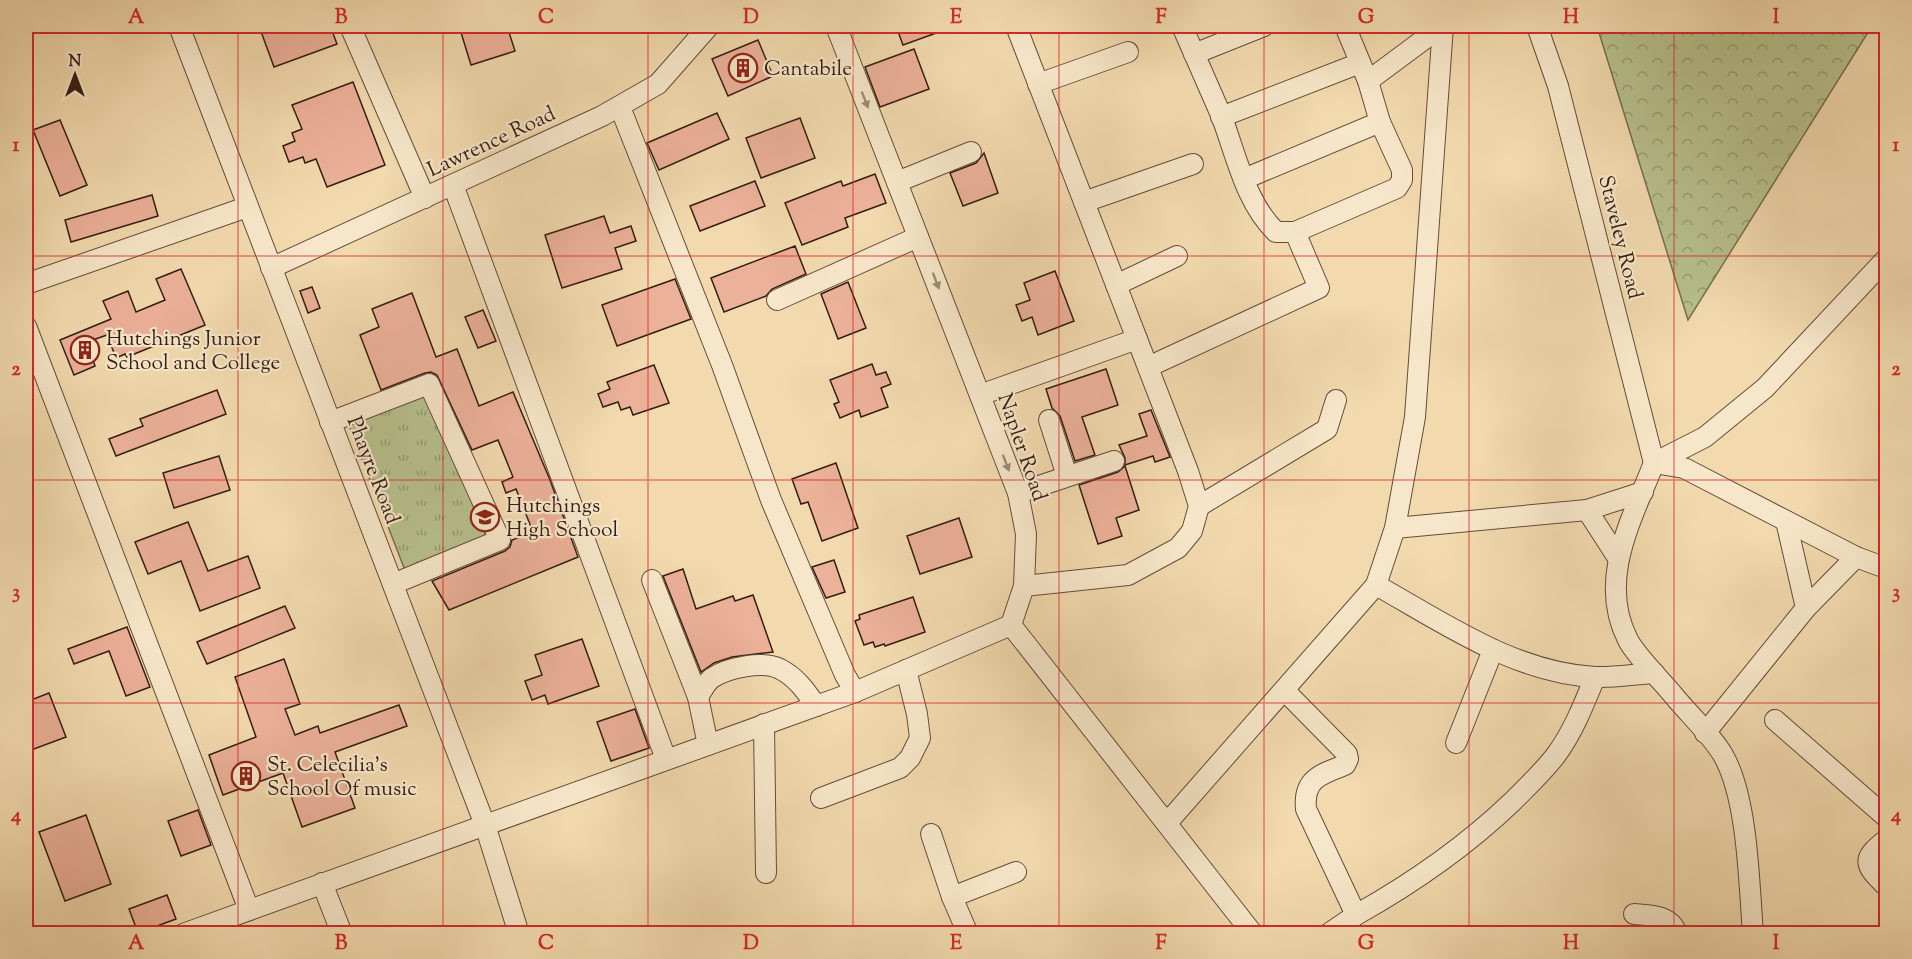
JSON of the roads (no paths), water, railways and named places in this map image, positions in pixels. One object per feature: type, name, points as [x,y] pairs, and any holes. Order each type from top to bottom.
[{"type":"street","name":"Phayre Road","points":[[179,26],[485,825],[519,933]]},
{"type":"street","points":[[350,26],[425,198]]},
{"type":"street","name":"Lawrence Road","points":[[271,268],[602,117],[658,84],[709,26]]},
{"type":"street","name":"Napler Road","points":[[836,26],[1018,493],[1026,534],[1024,586],[1011,625]]},
{"type":"street","points":[[1016,26],[1188,471],[1199,506],[1192,531],[1178,548],[1128,575],[1024,586]]},
{"type":"street","points":[[1182,26],[1221,117],[1244,179],[1264,220],[1276,232],[1295,232],[1397,188],[1402,180],[1402,170],[1380,122],[1364,72],[1345,26]]},
{"type":"street","points":[[1194,54],[1264,26]]},
{"type":"street","points":[[1221,117],[1364,72],[1443,26]]},
{"type":"street","points":[[1167,823],[1376,585],[1395,528],[1415,417],[1443,26]]},
{"type":"street","name":"Staveley Road","points":[[1537,26],[1558,86],[1654,463]]},
{"type":"street","points":[[1038,84],[1128,52]]},
{"type":"street","points":[[620,107],[722,365],[771,500],[845,675],[855,692]]},
{"type":"street","points":[[1244,179],[1380,122]]},
{"type":"street","points":[[897,183],[971,152]]},
{"type":"street","points":[[1084,202],[1193,164]]},
{"type":"street","points":[[453,185],[666,759]]},
{"type":"street","points":[[26,285],[247,207]]},
{"type":"street","points":[[1148,367],[1319,288],[1295,232]]},
{"type":"street","points":[[777,300],[918,237]]},
{"type":"street","points":[[1116,285],[1177,256]]},
{"type":"street","points":[[1753,933],[1743,824],[1735,782],[1723,755],[1628,642],[1617,613],[1615,582],[1618,558],[1654,463],[1705,437],[1765,388],[1887,259]]},
{"type":"street","points":[[26,326],[249,910]]},
{"type":"street","points":[[980,395],[1137,339]]},
{"type":"street","points":[[330,422],[429,384],[500,540],[393,584]]},
{"type":"street","points":[[1199,506],[1327,429],[1336,400]]},
{"type":"street","points":[[1049,420],[1068,476]]},
{"type":"street","points":[[1018,493],[1114,461]]},
{"type":"street","points":[[1654,463],[1684,468],[1856,557],[1887,568]]},
{"type":"street","points":[[1395,528],[1587,510],[1643,492]]},
{"type":"street","points":[[1587,510],[1618,558]]},
{"type":"street","points":[[1786,521],[1806,608]]},
{"type":"street","points":[[1705,733],[1806,608],[1856,557]]},
{"type":"street","points":[[652,580],[698,697],[708,745]]},
{"type":"street","points":[[1376,585],[1493,650],[1543,669],[1595,677],[1654,673]]},
{"type":"street","points":[[183,933],[855,692],[1011,625],[1252,933]]},
{"type":"street","points":[[1456,743],[1493,650]]},
{"type":"street","points":[[698,697],[711,679],[737,669],[763,664],[779,668],[793,678],[804,688],[816,706]]},
{"type":"street","points":[[821,798],[900,768],[910,758],[920,738],[917,714],[906,670]]},
{"type":"street","points":[[1328,933],[1398,892],[1457,850],[1526,788],[1556,755],[1575,722],[1595,677]]},
{"type":"street","points":[[1285,691],[1347,753],[1348,759],[1345,765],[1320,775],[1309,784],[1304,796],[1306,809],[1356,915]]},
{"type":"street","points":[[1775,720],[1887,817]]},
{"type":"street","points":[[764,724],[766,873]]},
{"type":"street","points":[[931,834],[952,897],[968,933]]},
{"type":"street","points":[[1887,840],[1873,850],[1867,863],[1869,869],[1887,886]]},
{"type":"street","points":[[952,897],[1016,872]]},
{"type":"street","points":[[322,883],[342,933]]},
{"type":"street","points":[[1634,914],[1655,916],[1666,920],[1673,924],[1677,933]]},
{"type":"place","name":"Cantabile","points":[[743,68]]},
{"type":"place","name":"Hutchings Junior School and College","points":[[85,350]]},
{"type":"place","name":"Hutchings High School","points":[[485,517]]},
{"type":"place","name":"St. Celecilia's School Of music","points":[[246,776]]}]
